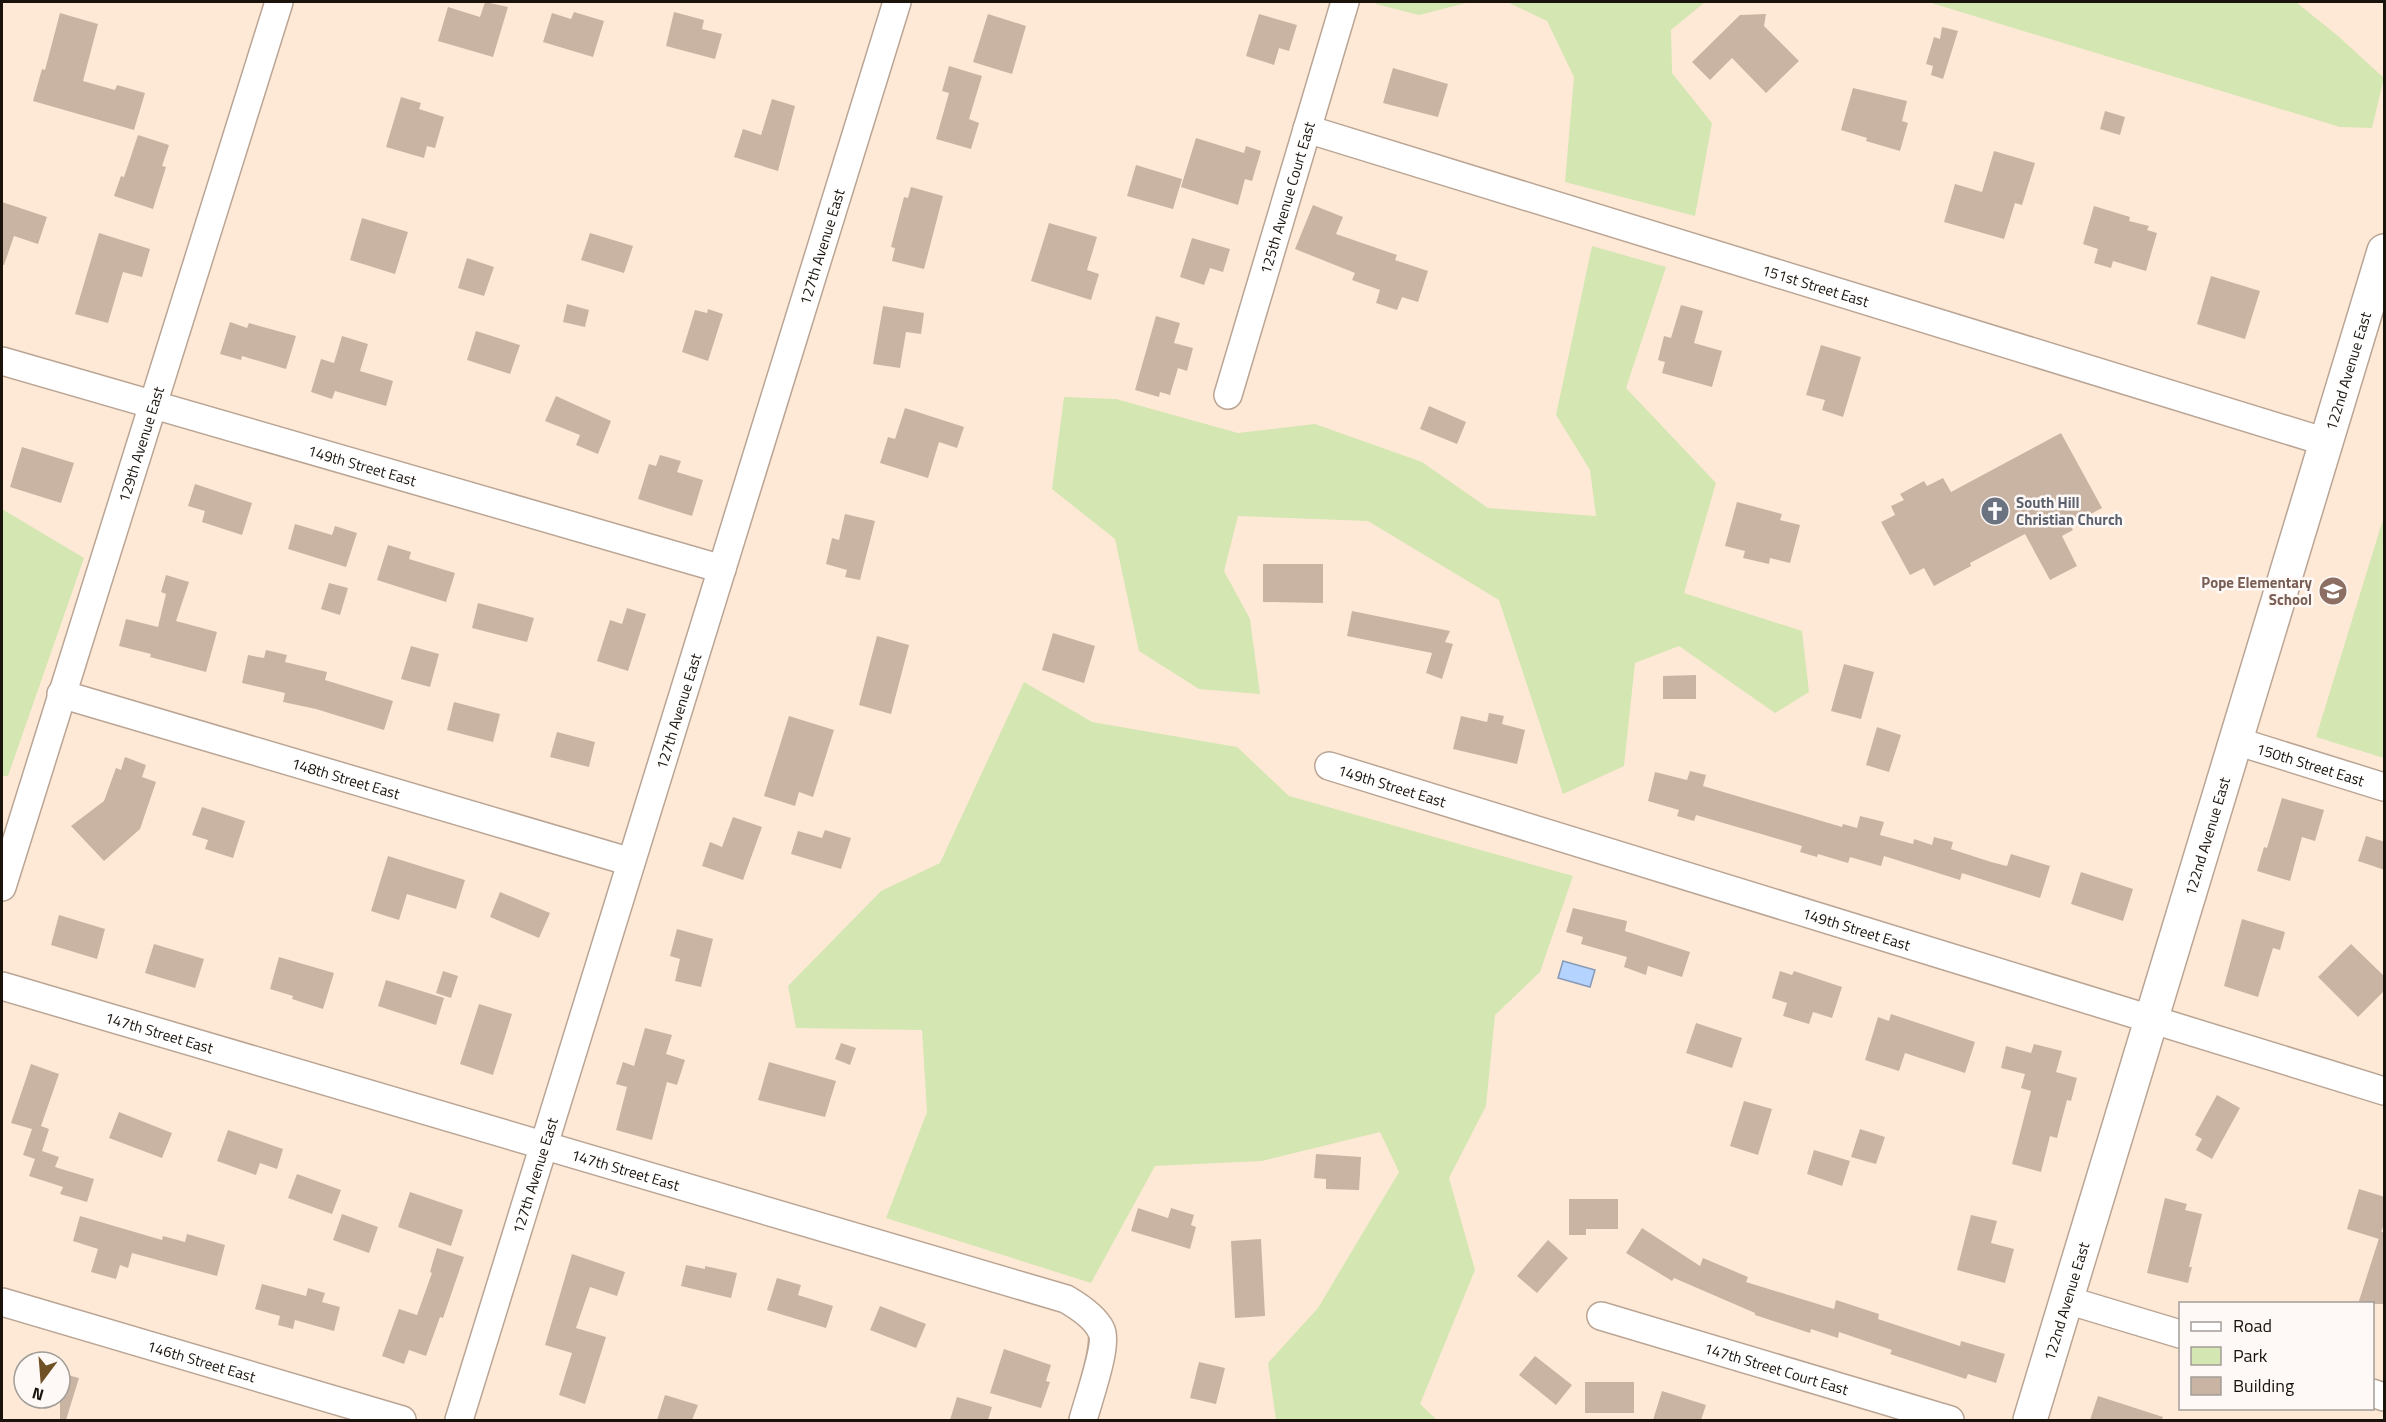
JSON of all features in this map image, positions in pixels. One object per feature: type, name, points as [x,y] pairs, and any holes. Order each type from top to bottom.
[{"type":"main road","name":"122nd Avenue East","points":[[2030,1420],[2385,251]]},
{"type":"street","name":"129th Avenue East","points":[[2,887],[279,2]]},
{"type":"street","name":"127th Avenue East","points":[[459,1420],[897,2]]},
{"type":"street","name":"125th Avenue Court East","points":[[1228,394],[1345,2]]},
{"type":"street","name":"151st Street East","points":[[1307,129],[2326,442]]},
{"type":"street","name":"149th Street East","points":[[2,361],[722,568]]},
{"type":"street","name":"148th Street East","points":[[61,694],[632,862]]},
{"type":"street","name":"150th Street East","points":[[2236,741],[2385,787]]},
{"type":"street","name":"149th Street East","points":[[1329,766],[2385,1091]]},
{"type":"street","name":"147th Street East","points":[[2,986],[1066,1299],[1079,1307],[1102,1330],[1102,1350],[1083,1420]]},
{"type":"street","points":[[2067,1300],[2179,1333]]},
{"type":"street","name":"146th Street East","points":[[2,1302],[402,1420]]},
{"type":"street","name":"147th Street Court East","points":[[1602,1316],[1950,1420]]},
{"type":"green space","points":[[1377,2],[1470,2],[1419,15],[1376,4]]},
{"type":"green space","points":[[1507,2],[1705,2],[1671,30],[1672,73],[1712,123],[1695,216],[1565,182],[1574,77],[1547,21]]},
{"type":"green space","points":[[1928,2],[2296,2],[2384,78],[2372,128],[2340,127]]},
{"type":"green space","points":[[1592,246],[1666,267],[1626,388],[1716,483],[1684,593],[1802,631],[1809,692],[1775,713],[1679,646],[1635,663],[1624,766],[1563,794],[1499,600],[1368,521],[1238,516],[1224,571],[1250,619],[1260,694],[1199,689],[1139,651],[1115,539],[1052,489],[1064,397],[1116,399],[1238,433],[1315,424],[1422,462],[1488,508],[1596,516],[1590,470],[1556,415]]},
{"type":"green space","points":[[2,509],[84,558],[8,776],[2,776]]},
{"type":"green space","points":[[2384,516],[2384,758],[2316,737]]},
{"type":"green space","points":[[1024,682],[1092,722],[1237,747],[1289,796],[1573,876],[1540,972],[1495,1015],[1486,1106],[1449,1178],[1475,1270],[1420,1404],[1437,1420],[1276,1420],[1268,1363],[1318,1308],[1399,1172],[1380,1132],[1262,1161],[1155,1166],[1091,1283],[886,1218],[927,1112],[922,1030],[796,1028],[788,986],[881,891],[940,863]]},
{"type":"water","points":[[1563,961],[1595,970],[1590,987],[1558,978]]},
{"type":"building","points":[[485,2],[508,7],[493,57],[438,41],[448,7],[480,17]]},
{"type":"building","points":[[574,12],[604,21],[593,57],[543,42],[552,13],[571,19]]},
{"type":"building","points":[[674,12],[704,20],[702,29],[722,34],[715,59],[666,46]]},
{"type":"building","points":[[60,13],[98,24],[83,81],[115,90],[117,85],[145,93],[134,130],[33,101],[42,69],[45,70]]},
{"type":"building","points":[[988,14],[1026,26],[1012,74],[973,62]]},
{"type":"building","points":[[1259,14],[1297,25],[1289,51],[1279,48],[1274,65],[1246,56]]},
{"type":"building","points":[[1766,14],[1764,26],[1799,61],[1766,93],[1732,58],[1710,80],[1692,62],[1740,15]]},
{"type":"building","points":[[1942,27],[1958,31],[1943,79],[1931,75],[1933,66],[1926,64],[1934,37],[1940,39]]},
{"type":"building","points":[[949,66],[982,76],[969,119],[979,123],[971,149],[936,139],[949,93],[942,91]]},
{"type":"building","points":[[1393,68],[1448,84],[1438,117],[1383,103]]},
{"type":"building","points":[[1853,88],[1907,101],[1902,121],[1908,123],[1900,151],[1866,141],[1867,138],[1841,130]]},
{"type":"building","points":[[401,97],[421,103],[419,109],[444,117],[435,148],[427,146],[424,158],[386,147]]},
{"type":"building","points":[[772,99],[795,106],[778,171],[734,157],[743,129],[761,135]]},
{"type":"building","points":[[2105,111],[2125,117],[2120,135],[2100,129]]},
{"type":"building","points":[[138,135],[169,145],[162,166],[166,167],[153,209],[114,196],[121,176],[124,177]]},
{"type":"building","points":[[1196,138],[1244,153],[1246,146],[1261,151],[1252,181],[1245,179],[1238,205],[1181,187]]},
{"type":"building","points":[[1994,151],[2035,163],[2022,205],[2015,203],[2004,239],[1944,222],[1955,184],[1982,192]]},
{"type":"building","points":[[1136,165],[1182,179],[1173,209],[1127,196]]},
{"type":"building","points":[[911,187],[943,196],[924,269],[892,261],[895,248],[891,247],[904,197],[908,198]]},
{"type":"building","points":[[2,202],[47,217],[38,244],[14,236],[4,265],[2,265]]},
{"type":"building","points":[[1313,205],[1343,217],[1336,234],[1397,255],[1395,260],[1428,271],[1418,302],[1402,297],[1397,310],[1376,303],[1380,290],[1352,280],[1355,273],[1295,249]]},
{"type":"building","points":[[2094,206],[2130,217],[2129,221],[2149,226],[2147,230],[2157,233],[2146,271],[2113,261],[2111,268],[2094,263],[2098,249],[2083,244]]},
{"type":"building","points":[[362,218],[408,232],[395,274],[350,260]]},
{"type":"building","points":[[1049,223],[1097,237],[1087,270],[1099,274],[1091,300],[1031,281]]},
{"type":"building","points":[[99,233],[150,249],[142,277],[123,272],[108,323],[75,314]]},
{"type":"building","points":[[590,233],[633,246],[624,273],[581,260]]},
{"type":"building","points":[[1192,238],[1230,249],[1223,272],[1210,268],[1204,285],[1180,277]]},
{"type":"building","points":[[467,258],[494,267],[484,296],[458,288]]},
{"type":"building","points":[[2211,276],[2260,291],[2245,339],[2197,324]]},
{"type":"building","points":[[567,304],[589,310],[585,327],[563,322]]},
{"type":"building","points":[[1681,305],[1703,311],[1694,343],[1722,351],[1712,387],[1662,373],[1665,362],[1658,360],[1664,336],[1671,338]]},
{"type":"building","points":[[883,306],[924,313],[921,334],[906,332],[900,368],[873,364]]},
{"type":"building","points":[[708,309],[723,314],[708,361],[682,352],[695,310],[707,313]]},
{"type":"building","points":[[1156,316],[1180,323],[1174,343],[1193,348],[1187,371],[1178,368],[1170,395],[1160,392],[1159,397],[1135,390]]},
{"type":"building","points":[[230,322],[247,328],[249,323],[296,336],[286,369],[242,356],[241,360],[220,354]]},
{"type":"building","points":[[476,331],[520,345],[510,374],[467,360]]},
{"type":"building","points":[[342,336],[368,344],[360,371],[393,381],[386,406],[335,391],[332,399],[311,392],[321,359],[334,363]]},
{"type":"building","points":[[1821,345],[1861,357],[1843,417],[1822,410],[1825,400],[1806,395]]},
{"type":"building","points":[[556,396],[611,421],[598,454],[576,445],[580,435],[545,421]]},
{"type":"building","points":[[1429,406],[1466,422],[1457,444],[1420,429]]},
{"type":"building","points":[[905,408],[964,427],[957,448],[939,442],[928,478],[880,463],[888,437],[895,439]]},
{"type":"building","name":"South Hill Christian Church","points":[[2061,433],[2102,508],[2070,525],[2073,530],[2062,536],[2077,566],[2050,580],[2025,534],[1970,563],[1971,566],[1934,586],[1924,568],[1910,575],[1881,522],[1895,515],[1891,506],[1904,500],[1900,494],[1924,481],[1927,486],[1943,478],[1951,492]]},
{"type":"building","points":[[22,447],[74,463],[61,503],[10,487]]},
{"type":"building","points":[[660,455],[681,461],[677,472],[703,480],[692,516],[638,499],[649,464],[656,466]]},
{"type":"building","points":[[195,484],[252,503],[242,535],[202,522],[205,511],[188,506]]},
{"type":"building","points":[[1737,502],[1782,514],[1780,520],[1800,525],[1790,563],[1770,558],[1769,564],[1743,558],[1745,551],[1725,546]]},
{"type":"building","points":[[845,514],[875,521],[860,580],[845,577],[847,570],[826,564],[832,538],[839,540]]},
{"type":"building","points":[[295,524],[332,535],[335,526],[357,533],[346,567],[288,549]]},
{"type":"building","points":[[388,545],[411,552],[409,559],[455,573],[446,602],[377,580]]},
{"type":"building","points":[[1263,564],[1323,564],[1323,603],[1263,602]]},
{"type":"building","points":[[166,575],[189,582],[176,621],[217,632],[206,672],[119,646],[126,619],[158,627],[166,594],[161,592]]},
{"type":"building","points":[[329,583],[348,588],[340,615],[321,609]]},
{"type":"building","points":[[478,603],[534,618],[527,642],[472,628]]},
{"type":"building","points":[[627,608],[646,614],[628,671],[597,661],[610,620],[622,624]]},
{"type":"building","points":[[1352,611],[1450,631],[1445,642],[1453,644],[1442,679],[1426,673],[1432,653],[1347,636]]},
{"type":"building","points":[[1053,633],[1095,646],[1084,683],[1042,670]]},
{"type":"building","points":[[877,636],[909,645],[891,714],[859,705]]},
{"type":"building","points":[[411,646],[439,654],[430,687],[401,679]]},
{"type":"building","points":[[266,650],[287,655],[285,662],[327,672],[325,680],[393,701],[384,730],[316,709],[283,702],[285,693],[242,683],[248,655],[264,658]]},
{"type":"building","points":[[1844,664],[1874,672],[1861,719],[1831,711]]},
{"type":"building","points":[[1696,675],[1696,699],[1663,699],[1663,676]]},
{"type":"building","points":[[454,702],[500,714],[493,742],[447,730]]},
{"type":"building","points":[[1489,713],[1504,716],[1502,724],[1525,730],[1517,764],[1453,749],[1461,716],[1487,722]]},
{"type":"building","points":[[789,716],[834,730],[813,797],[799,792],[795,806],[764,796]]},
{"type":"building","points":[[1877,727],[1901,735],[1889,772],[1866,765]]},
{"type":"building","points":[[557,732],[595,742],[589,767],[550,757]]},
{"type":"building","points":[[125,757],[146,765],[142,777],[156,782],[140,829],[104,861],[71,826],[104,801],[116,768],[121,770]]},
{"type":"building","points":[[1690,771],[1706,775],[1703,786],[1842,827],[1843,824],[1857,828],[1860,816],[1884,822],[1880,835],[1913,844],[1914,839],[1932,845],[1934,837],[1953,842],[1951,849],[2007,866],[2011,854],[2050,866],[2040,898],[1962,873],[1960,880],[1884,856],[1881,866],[1850,857],[1848,863],[1818,854],[1817,857],[1800,852],[1802,846],[1696,815],[1694,821],[1677,816],[1679,810],[1648,801],[1655,772],[1687,780]]},
{"type":"building","points":[[2282,798],[2324,810],[2315,841],[2302,837],[2290,881],[2257,871],[2264,847],[2267,848]]},
{"type":"building","points":[[202,807],[245,821],[233,858],[205,849],[208,840],[192,835]]},
{"type":"building","points":[[733,817],[762,827],[743,880],[702,866],[710,842],[722,847]]},
{"type":"building","points":[[825,830],[851,838],[841,869],[791,854],[798,831],[822,838]]},
{"type":"building","points":[[2366,836],[2385,842],[2385,870],[2358,861]]},
{"type":"building","points":[[388,856],[465,880],[456,909],[407,894],[399,920],[371,911]]},
{"type":"building","points":[[2081,872],[2133,889],[2123,921],[2071,904]]},
{"type":"building","points":[[500,892],[550,913],[539,938],[490,917]]},
{"type":"building","points":[[1573,908],[1627,921],[1625,931],[1690,952],[1682,977],[1648,966],[1646,975],[1624,967],[1627,957],[1581,944],[1583,937],[1566,932]]},
{"type":"building","points":[[59,915],[105,929],[97,959],[51,945]]},
{"type":"building","points":[[2242,919],[2285,932],[2280,950],[2273,948],[2258,997],[2224,986]]},
{"type":"building","points":[[677,929],[713,939],[701,987],[675,981],[680,959],[670,956]]},
{"type":"building","points":[[154,944],[204,959],[195,988],[145,973]]},
{"type":"building","points":[[2351,944],[2385,977],[2385,990],[2358,1017],[2318,977]]},
{"type":"building","points":[[279,957],[334,973],[323,1009],[270,989]]},
{"type":"building","points":[[443,971],[458,976],[451,998],[436,993]]},
{"type":"building","points":[[1780,971],[1792,975],[1794,971],[1842,987],[1832,1018],[1813,1012],[1809,1024],[1783,1016],[1787,1003],[1772,998]]},
{"type":"building","points":[[386,980],[444,998],[436,1025],[378,1006]]},
{"type":"building","points":[[479,1004],[512,1014],[493,1075],[460,1064]]},
{"type":"building","points":[[1891,1014],[1975,1042],[1965,1073],[1905,1053],[1899,1071],[1865,1060],[1878,1017],[1889,1021]]},
{"type":"building","points":[[1696,1023],[1742,1038],[1732,1068],[1686,1053]]},
{"type":"building","points":[[645,1028],[672,1035],[666,1054],[685,1060],[677,1085],[667,1082],[652,1140],[616,1130],[627,1087],[616,1084],[623,1062],[634,1066]]},
{"type":"building","points":[[841,1043],[856,1048],[850,1065],[835,1059]]},
{"type":"building","points":[[2034,1044],[2062,1051],[2056,1072],[2077,1078],[2071,1101],[2067,1100],[2057,1138],[2050,1136],[2041,1172],[2012,1164],[2031,1091],[2021,1088],[2025,1074],[2001,1068],[2006,1046],[2031,1053]]},
{"type":"building","points":[[769,1062],[836,1081],[825,1117],[758,1100]]},
{"type":"building","points":[[31,1064],[59,1074],[41,1126],[49,1129],[42,1151],[59,1157],[55,1167],[94,1179],[87,1202],[60,1194],[63,1187],[29,1176],[35,1159],[23,1155],[32,1129],[11,1123]]},
{"type":"building","points":[[2217,1095],[2240,1108],[2212,1159],[2196,1150],[2202,1139],[2195,1135]]},
{"type":"building","points":[[1744,1101],[1772,1109],[1758,1155],[1730,1146]]},
{"type":"building","points":[[119,1112],[172,1133],[162,1158],[109,1138]]},
{"type":"building","points":[[1860,1129],[1885,1137],[1876,1164],[1851,1157]]},
{"type":"building","points":[[228,1130],[283,1149],[277,1169],[260,1163],[256,1175],[217,1161]]},
{"type":"building","points":[[1814,1150],[1850,1161],[1842,1186],[1807,1174]]},
{"type":"building","points":[[1316,1154],[1361,1157],[1359,1190],[1326,1189],[1326,1179],[1314,1178]]},
{"type":"building","points":[[297,1174],[341,1190],[332,1214],[288,1198]]},
{"type":"building","points":[[2359,1189],[2385,1197],[2385,1221],[2379,1239],[2347,1229]]},
{"type":"building","points":[[410,1192],[463,1210],[451,1246],[398,1227]]},
{"type":"building","points":[[2165,1198],[2187,1204],[2185,1210],[2202,1214],[2189,1267],[2192,1267],[2188,1283],[2147,1273]]},
{"type":"building","points":[[1569,1199],[1618,1199],[1618,1229],[1586,1229],[1586,1235],[1569,1235]]},
{"type":"building","points":[[1138,1208],[1168,1218],[1171,1208],[1194,1215],[1191,1225],[1196,1227],[1190,1249],[1131,1231]]},
{"type":"building","points":[[342,1214],[378,1227],[369,1253],[333,1240]]},
{"type":"building","points":[[1971,1215],[1997,1221],[1991,1243],[2014,1249],[2005,1283],[1957,1270]]},
{"type":"building","points":[[80,1216],[162,1240],[163,1236],[185,1242],[187,1234],[225,1245],[217,1276],[132,1253],[128,1268],[120,1265],[116,1279],[91,1272],[98,1249],[73,1241]]},
{"type":"building","points":[[1642,1228],[1700,1266],[1703,1258],[1748,1277],[1746,1282],[1834,1309],[1836,1300],[1879,1314],[1878,1319],[1960,1346],[1961,1341],[2005,1354],[1996,1383],[1968,1374],[1966,1379],[1890,1354],[1892,1350],[1839,1332],[1838,1338],[1811,1329],[1810,1333],[1755,1315],[1755,1313],[1674,1278],[1672,1281],[1626,1253]]},
{"type":"building","points":[[2381,1232],[2385,1232],[2385,1304],[2359,1302]]},
{"type":"building","points":[[1261,1239],[1265,1316],[1235,1318],[1231,1241]]},
{"type":"building","points":[[1548,1240],[1568,1258],[1537,1293],[1517,1276]]},
{"type":"building","points":[[437,1248],[464,1257],[443,1318],[440,1317],[426,1356],[409,1350],[404,1364],[382,1356],[399,1309],[417,1315],[432,1273],[430,1272]]},
{"type":"building","points":[[572,1254],[625,1272],[617,1296],[590,1287],[576,1328],[606,1337],[585,1404],[559,1395],[572,1353],[545,1345]]},
{"type":"building","points":[[686,1265],[705,1269],[705,1266],[737,1273],[731,1298],[681,1286]]},
{"type":"building","points":[[777,1278],[801,1285],[798,1295],[833,1306],[826,1328],[767,1310]]},
{"type":"building","points":[[262,1284],[306,1296],[308,1288],[325,1293],[322,1302],[340,1307],[334,1331],[295,1320],[293,1329],[278,1325],[280,1316],[255,1309]]},
{"type":"building","points":[[880,1306],[926,1324],[916,1348],[870,1330]]},
{"type":"building","points":[[1004,1349],[1051,1365],[1046,1381],[1050,1382],[1041,1408],[990,1393]]},
{"type":"building","points":[[1535,1356],[1572,1385],[1556,1405],[1519,1375]]},
{"type":"building","points":[[1199,1362],[1225,1368],[1216,1404],[1190,1398]]},
{"type":"building","points":[[72,1376],[79,1378],[72,1401]]},
{"type":"building","points":[[1585,1382],[1634,1382],[1634,1413],[1585,1413]]},
{"type":"building","points":[[1662,1391],[1706,1405],[1701,1420],[1653,1420]]},
{"type":"building","points":[[665,1395],[698,1405],[692,1420],[657,1420]]},
{"type":"building","points":[[2098,1396],[2163,1417],[2162,1420],[2090,1420]]},
{"type":"building","points":[[957,1397],[992,1407],[988,1420],[950,1420]]},
{"type":"building","points":[[60,1410],[69,1410],[66,1420],[60,1420]]},
{"type":"place","name":"South Hill Christian Church","points":[[1995,511]]},
{"type":"place","name":"Pope Elementary School","points":[[2333,591]]}]
